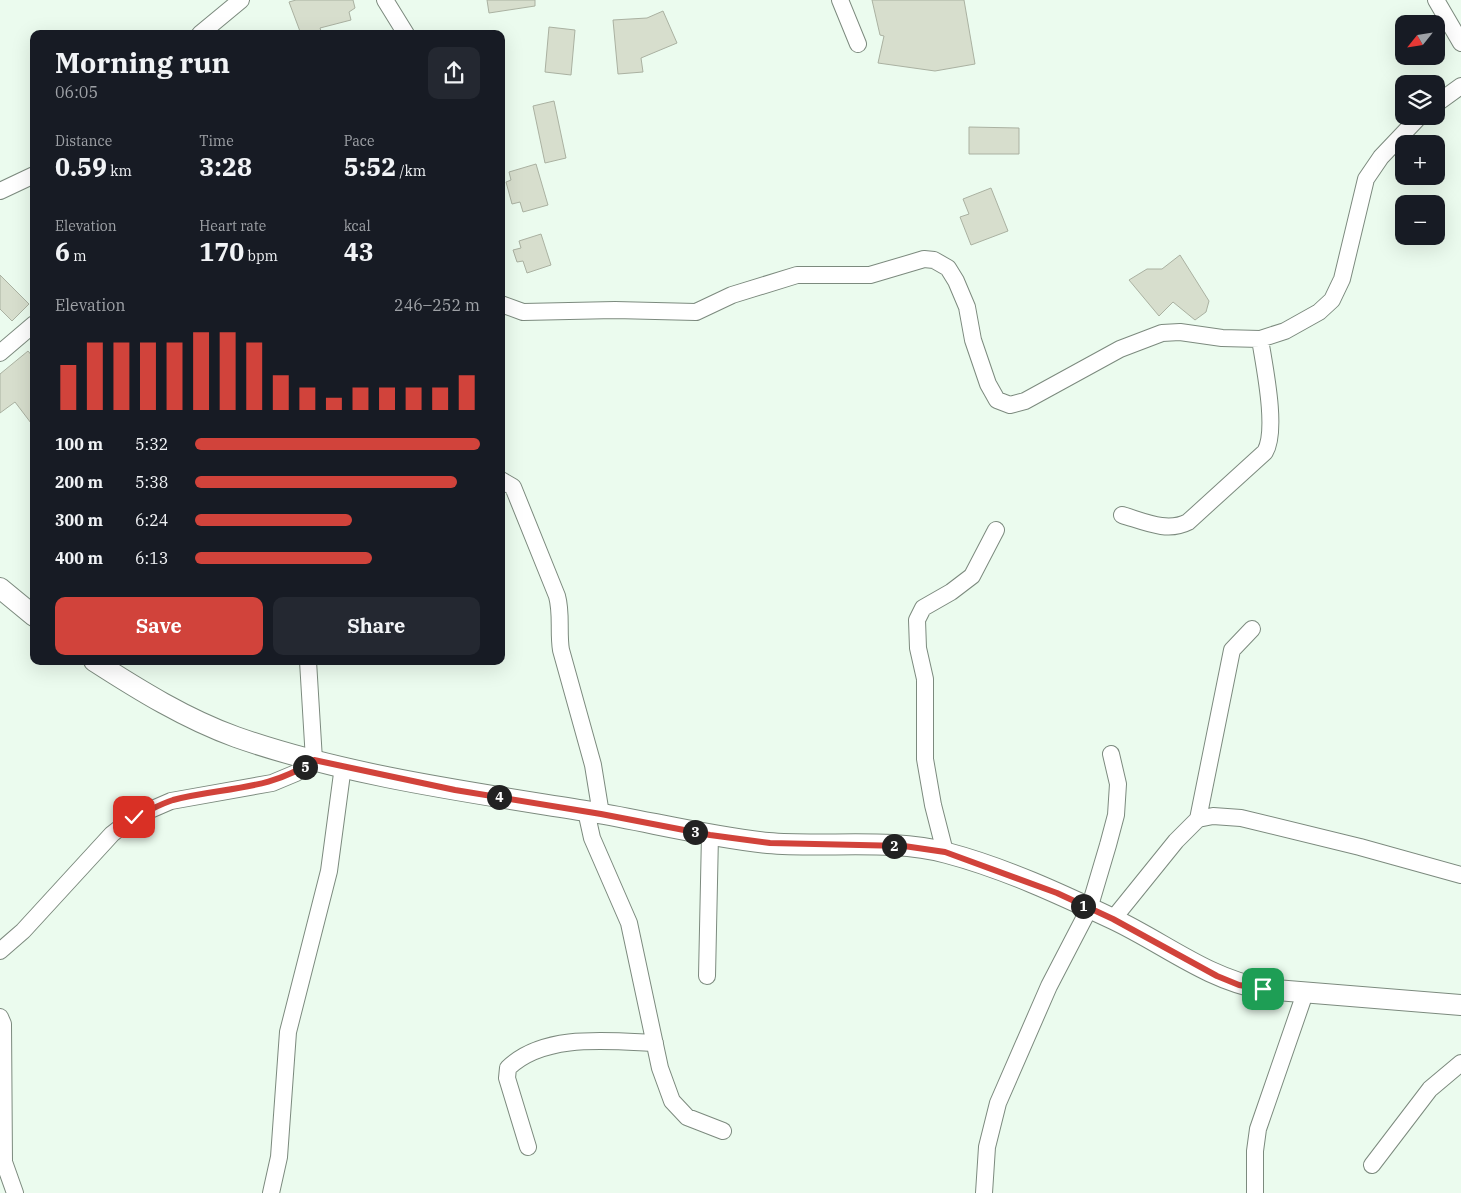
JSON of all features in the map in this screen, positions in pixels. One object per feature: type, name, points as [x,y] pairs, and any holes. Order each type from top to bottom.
[{"type":"street","points":[[205,30],[241,0]]},
{"type":"street","points":[[385,0],[404,30]]},
{"type":"street","points":[[840,0],[858,44]]},
{"type":"street","points":[[1436,0],[1461,43]]},
{"type":"street","points":[[1445,98],[1461,86]]},
{"type":"street","points":[[505,305],[523,312],[615,310],[696,312],[732,295],[797,275],[870,274],[924,259],[934,260],[948,268],[956,281],[967,307],[973,340],[988,384],[997,400],[1010,405],[1025,401],[1120,350],[1162,333],[1180,332],[1222,338],[1260,339],[1306,322],[1332,300],[1342,278],[1366,179],[1381,157],[1411,125]]},
{"type":"street","points":[[0,191],[30,177]]},
{"type":"street","points":[[0,353],[30,327]]},
{"type":"street","points":[[1122,515],[1168,527],[1180,526],[1188,522],[1265,452],[1271,439],[1260,339]]},
{"type":"street","points":[[505,482],[514,487],[557,596],[561,611],[559,638],[561,650],[593,765],[592,838],[629,923],[660,1068],[672,1101],[687,1117],[723,1131]]},
{"type":"street","points":[[945,852],[933,805],[925,759],[925,679],[918,648],[917,620],[923,608],[951,592],[972,576],[996,530]]},
{"type":"street","points":[[0,588],[30,613]]},
{"type":"street","points":[[1113,919],[1176,841],[1198,819],[1232,650],[1252,628]]},
{"type":"street","points":[[100,665],[133,686],[190,717],[234,736],[314,760],[455,790],[593,812],[710,835],[770,843],[904,846],[945,852],[1022,878],[1113,919],[1217,976],[1247,986],[1305,993],[1461,1005]]},
{"type":"street","points":[[308,665],[314,760]]},
{"type":"street","points":[[984,1193],[987,1147],[998,1103],[1049,986],[1089,909],[1116,815],[1118,784],[1111,754]]},
{"type":"street","points":[[0,951],[23,931],[112,834],[134,817],[170,801],[272,782],[296,773],[314,760]]},
{"type":"street","points":[[271,1193],[278,1156],[288,1032],[329,871],[343,766]]},
{"type":"street","points":[[1198,819],[1213,816],[1241,818],[1461,876]]},
{"type":"street","points":[[708,976],[710,835]]},
{"type":"street","points":[[1254,1193],[1255,1150],[1258,1129],[1305,993]]},
{"type":"street","points":[[0,1017],[3,1024],[4,1162],[15,1193]]},
{"type":"street","points":[[528,1146],[507,1078],[508,1068],[518,1058],[554,1045],[606,1040],[655,1043]]},
{"type":"street","points":[[1372,1165],[1430,1089],[1461,1063]]},
{"type":"building","points":[[296,0],[353,0],[355,8],[349,12],[351,20],[320,28],[321,30],[300,30],[289,2]]},
{"type":"building","points":[[487,0],[535,0],[535,6],[489,13]]},
{"type":"building","points":[[872,0],[964,0],[975,64],[935,71],[878,63],[884,36],[880,35]]},
{"type":"building","points":[[663,11],[677,43],[641,58],[643,72],[618,74],[613,20],[647,18]]},
{"type":"building","points":[[549,27],[575,30],[571,75],[545,72]]},
{"type":"building","points":[[554,101],[566,158],[545,163],[533,106]]},
{"type":"building","points":[[969,127],[1019,128],[1019,154],[969,154]]},
{"type":"building","points":[[536,164],[548,205],[523,212],[520,202],[512,204],[506,182],[511,180],[509,172]]},
{"type":"building","points":[[991,188],[1008,231],[971,245],[960,217],[969,214],[963,199]]},
{"type":"building","points":[[541,234],[551,265],[527,273],[523,261],[517,262],[513,250],[521,248],[519,241]]},
{"type":"building","points":[[1180,255],[1209,301],[1206,312],[1195,320],[1173,302],[1159,316],[1129,280],[1147,269],[1162,269]]},
{"type":"building","points":[[0,275],[29,304],[12,321],[0,309]]},
{"type":"building","points":[[28,351],[30,353],[30,422],[15,402],[0,413],[0,374]]},
{"type":"route","points":[[134,817],[170,801],[272,782],[296,773],[314,760],[455,790],[601,814],[710,835],[770,843],[904,846],[945,852],[1022,878],[1057,893],[1113,919],[1217,976],[1239,985],[1263,989]]}]
